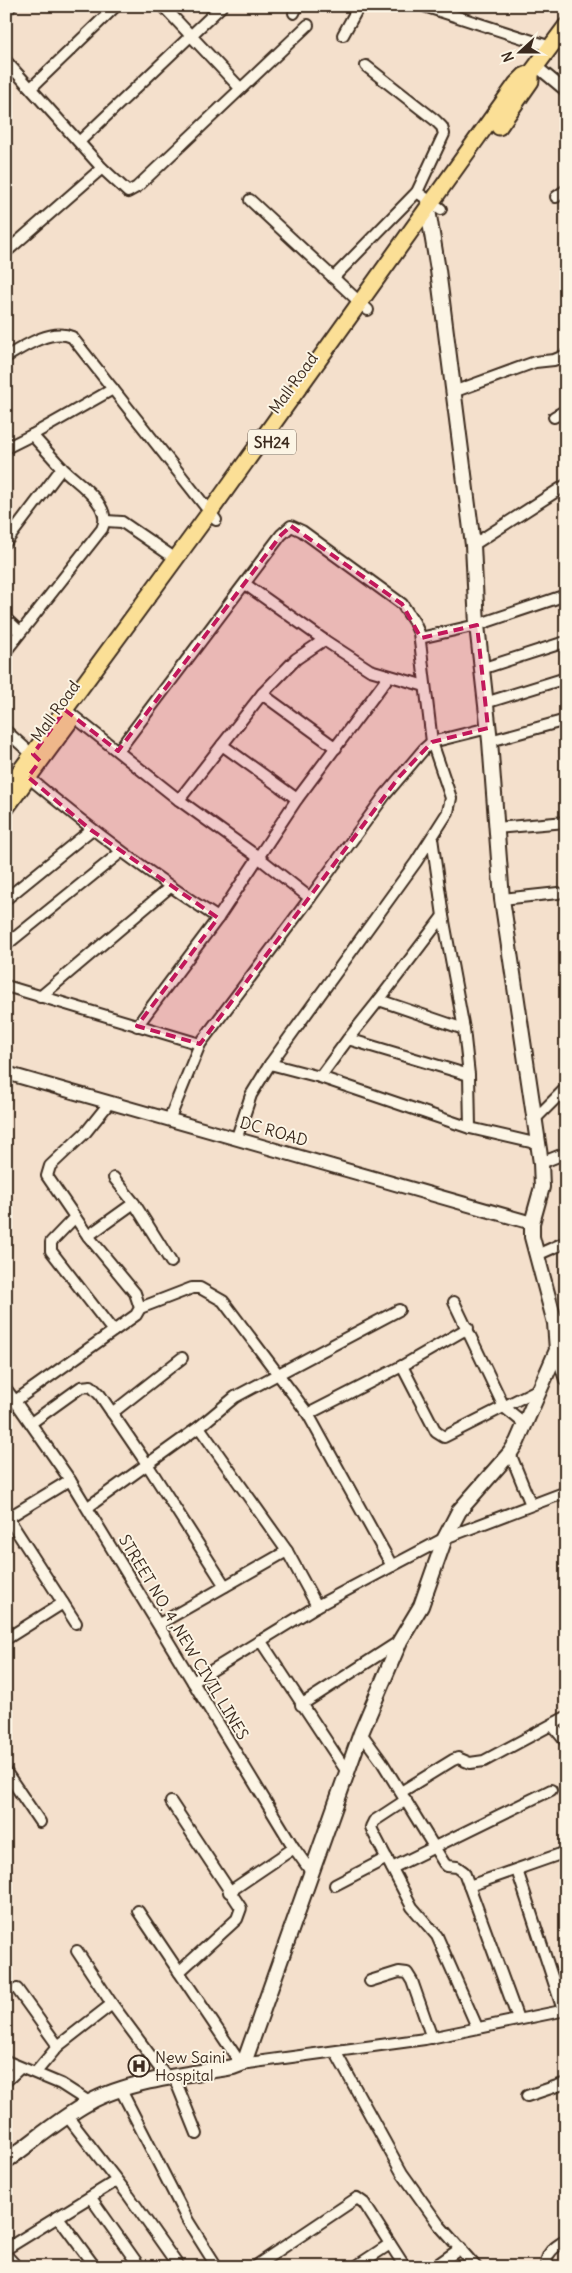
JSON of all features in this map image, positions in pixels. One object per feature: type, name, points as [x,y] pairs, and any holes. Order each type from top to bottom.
[{"type":"main road","name":"Mall Road","points":[[6,790],[36,758],[69,713],[433,211],[525,90],[534,70],[566,26]]},
{"type":"main road","points":[[6,2161],[66,2116],[89,2102],[121,2090],[241,2064],[247,2056],[361,1733],[400,1641],[421,1606],[445,1538],[459,1511],[510,1453],[525,1424],[556,1350],[560,1321],[532,1237],[532,1223],[542,1187],[541,1163],[502,899],[489,734],[477,625],[473,545],[453,392],[433,211]]},
{"type":"main road","name":"Mall Road","points":[[69,713],[176,559],[213,516]]},
{"type":"main road","name":"Mall Road","points":[[6,808],[28,778],[36,758]]},
{"type":"street","points":[[6,11],[11,6]]},
{"type":"street","points":[[31,88],[116,6]]},
{"type":"street","points":[[162,6],[240,88]]},
{"type":"street","points":[[80,141],[191,38],[222,6]]},
{"type":"street","points":[[343,35],[359,6]]},
{"type":"street","points":[[424,6],[551,47]]},
{"type":"street","points":[[6,61],[80,141],[102,168],[125,190],[132,191],[308,25]]},
{"type":"street","points":[[333,278],[417,192],[444,134],[442,127],[366,66]]},
{"type":"street","points":[[534,70],[566,91]]},
{"type":"street","points":[[6,252],[102,168]]},
{"type":"street","points":[[556,197],[566,190]]},
{"type":"street","points":[[417,192],[433,211]]},
{"type":"street","points":[[250,200],[364,307]]},
{"type":"street","points":[[6,357],[46,337],[64,334],[72,337],[213,516]]},
{"type":"street","points":[[453,392],[535,362],[554,360],[566,355]]},
{"type":"street","points":[[6,448],[113,389]]},
{"type":"street","points":[[554,417],[566,410]]},
{"type":"street","points":[[6,651],[106,521],[105,512],[98,502],[62,468],[32,435]]},
{"type":"street","points":[[7,538],[62,468]]},
{"type":"street","points":[[473,545],[566,485]]},
{"type":"street","points":[[106,521],[122,522],[176,559]]},
{"type":"street","points":[[118,751],[246,584],[286,528],[295,527],[402,604],[414,622],[420,638],[432,742],[451,798],[448,812],[432,838],[270,1064],[251,1095],[237,1137]]},
{"type":"street","points":[[246,584],[324,640],[370,670],[425,686]]},
{"type":"street","points":[[420,638],[477,625],[566,595]]},
{"type":"street","points":[[6,619],[20,632]]},
{"type":"street","points":[[179,800],[262,694],[291,663],[324,640]]},
{"type":"street","points":[[481,669],[562,642]]},
{"type":"street","points":[[137,1026],[218,918],[298,799],[389,676]]},
{"type":"street","points":[[485,703],[566,678]]},
{"type":"street","points":[[262,694],[336,748]]},
{"type":"street","points":[[69,713],[179,800],[258,857],[310,898]]},
{"type":"street","points":[[169,1120],[200,1044],[310,898],[384,795],[432,742],[566,720]]},
{"type":"street","points":[[6,731],[36,758]]},
{"type":"street","points":[[222,745],[298,799]]},
{"type":"street","points":[[28,778],[91,830],[170,887],[218,918]]},
{"type":"street","points":[[496,828],[566,822]]},
{"type":"street","points":[[6,899],[91,830]]},
{"type":"street","points":[[432,838],[443,916],[464,1029],[469,1075],[470,1128]]},
{"type":"street","points":[[6,945],[122,852]]},
{"type":"street","points":[[40,997],[170,887]]},
{"type":"street","points":[[502,899],[558,893]]},
{"type":"street","points":[[320,1077],[443,916]]},
{"type":"street","points":[[6,986],[200,1044]]},
{"type":"street","points":[[379,1000],[464,1029]]},
{"type":"street","points":[[348,1039],[469,1075]]},
{"type":"street","points":[[270,1064],[320,1077],[470,1128],[539,1144]]},
{"type":"street","name":"DC ROAD","points":[[6,1072],[532,1223]]},
{"type":"street","points":[[535,1119],[566,1088]]},
{"type":"street","points":[[110,1102],[86,1132],[50,1166],[48,1171],[50,1181],[88,1236],[134,1293],[140,1308]]},
{"type":"street","points":[[541,1163],[566,1153]]},
{"type":"street","points":[[114,1178],[134,1203],[171,1262]]},
{"type":"street","points":[[88,1236],[134,1203]]},
{"type":"street","points":[[75,1217],[50,1242],[51,1251],[114,1331]]},
{"type":"street","points":[[537,1255],[566,1242]]},
{"type":"street","points":[[15,1401],[136,1315],[140,1308],[186,1289],[200,1288],[207,1291],[223,1301],[308,1414],[392,1566]]},
{"type":"street","points":[[454,1302],[504,1407],[525,1424]]},
{"type":"street","points":[[88,1507],[199,1426],[235,1397],[399,1310]]},
{"type":"street","points":[[308,1414],[402,1366],[468,1328]]},
{"type":"street","points":[[556,1350],[566,1380]]},
{"type":"street","points":[[112,1412],[182,1358]]},
{"type":"street","points":[[402,1366],[439,1436],[449,1436],[539,1389]]},
{"type":"street","points":[[31,1423],[81,1387],[88,1385],[95,1390],[147,1464],[225,1586]]},
{"type":"street","name":"STREET NO. 4 ,NEW CIVIL LINES","points":[[6,1389],[88,1507],[294,1848],[312,1873]]},
{"type":"street","points":[[199,1426],[287,1551],[317,1606]]},
{"type":"street","points":[[510,1453],[531,1505]]},
{"type":"street","points":[[70,1480],[7,1518],[76,1623]]},
{"type":"street","points":[[193,1682],[317,1606],[445,1538],[566,1492]]},
{"type":"street","points":[[158,1624],[287,1551]]},
{"type":"street","points":[[6,1639],[63,1603]]},
{"type":"street","points":[[260,1640],[301,1705],[347,1772]]},
{"type":"street","points":[[301,1705],[400,1641]]},
{"type":"street","points":[[477,2028],[437,1936],[412,1908],[373,1832],[372,1823],[403,1796],[453,1760],[458,1758],[475,1763],[484,1761],[566,1717]]},
{"type":"street","points":[[552,1725],[566,1742]]},
{"type":"street","points":[[361,1733],[447,1866],[461,1869],[518,2019]]},
{"type":"street","points":[[6,1772],[40,1822]]},
{"type":"street","points":[[392,1868],[551,1790]]},
{"type":"street","points":[[171,1802],[229,1892],[238,1902],[240,1914],[180,1972]]},
{"type":"street","points":[[229,1892],[294,1848]]},
{"type":"street","points":[[469,1886],[565,1854]]},
{"type":"street","points":[[335,1886],[387,1858]]},
{"type":"street","points":[[138,1911],[241,2064],[336,2053],[432,2038],[564,2010],[517,1870]]},
{"type":"street","points":[[77,1952],[112,2004],[170,2078],[197,2134]]},
{"type":"street","points":[[370,1981],[398,1972],[406,1973],[412,1981],[432,2038]]},
{"type":"street","points":[[17,1989],[58,2046]]},
{"type":"street","points":[[36,2072],[58,2046],[112,2004]]},
{"type":"street","points":[[336,2053],[402,2173],[439,2225],[476,2267]]},
{"type":"street","points":[[6,2061],[20,2068],[36,2072],[75,2092],[89,2102]]},
{"type":"street","points":[[6,2081],[20,2068]]},
{"type":"street","points":[[527,2096],[566,2083]]},
{"type":"street","points":[[121,2090],[184,2212],[217,2267]]},
{"type":"street","points":[[66,2116],[179,2267]]},
{"type":"street","points":[[6,2249],[116,2181]]},
{"type":"street","points":[[91,2198],[137,2263]]},
{"type":"street","points":[[254,2267],[357,2198],[364,2202],[405,2267]]},
{"type":"street","points":[[58,2217],[95,2267]]},
{"type":"street","points":[[547,2267],[547,2257],[552,2250],[566,2240]]},
{"type":"street","points":[[355,2267],[390,2244]]},
{"type":"street","points":[[434,2267],[461,2248]]},
{"type":"street","points":[[6,2255],[17,2267]]},
{"type":"highlighted area","points":[[291,526],[402,604],[421,638],[477,625],[488,728],[432,742],[399,777],[200,1044],[137,1026],[218,918],[91,830],[28,777],[40,761],[33,754],[65,710],[118,751],[281,535]]},
{"type":"place","name":"New Saini Hospital","points":[[139,2066]]}]
